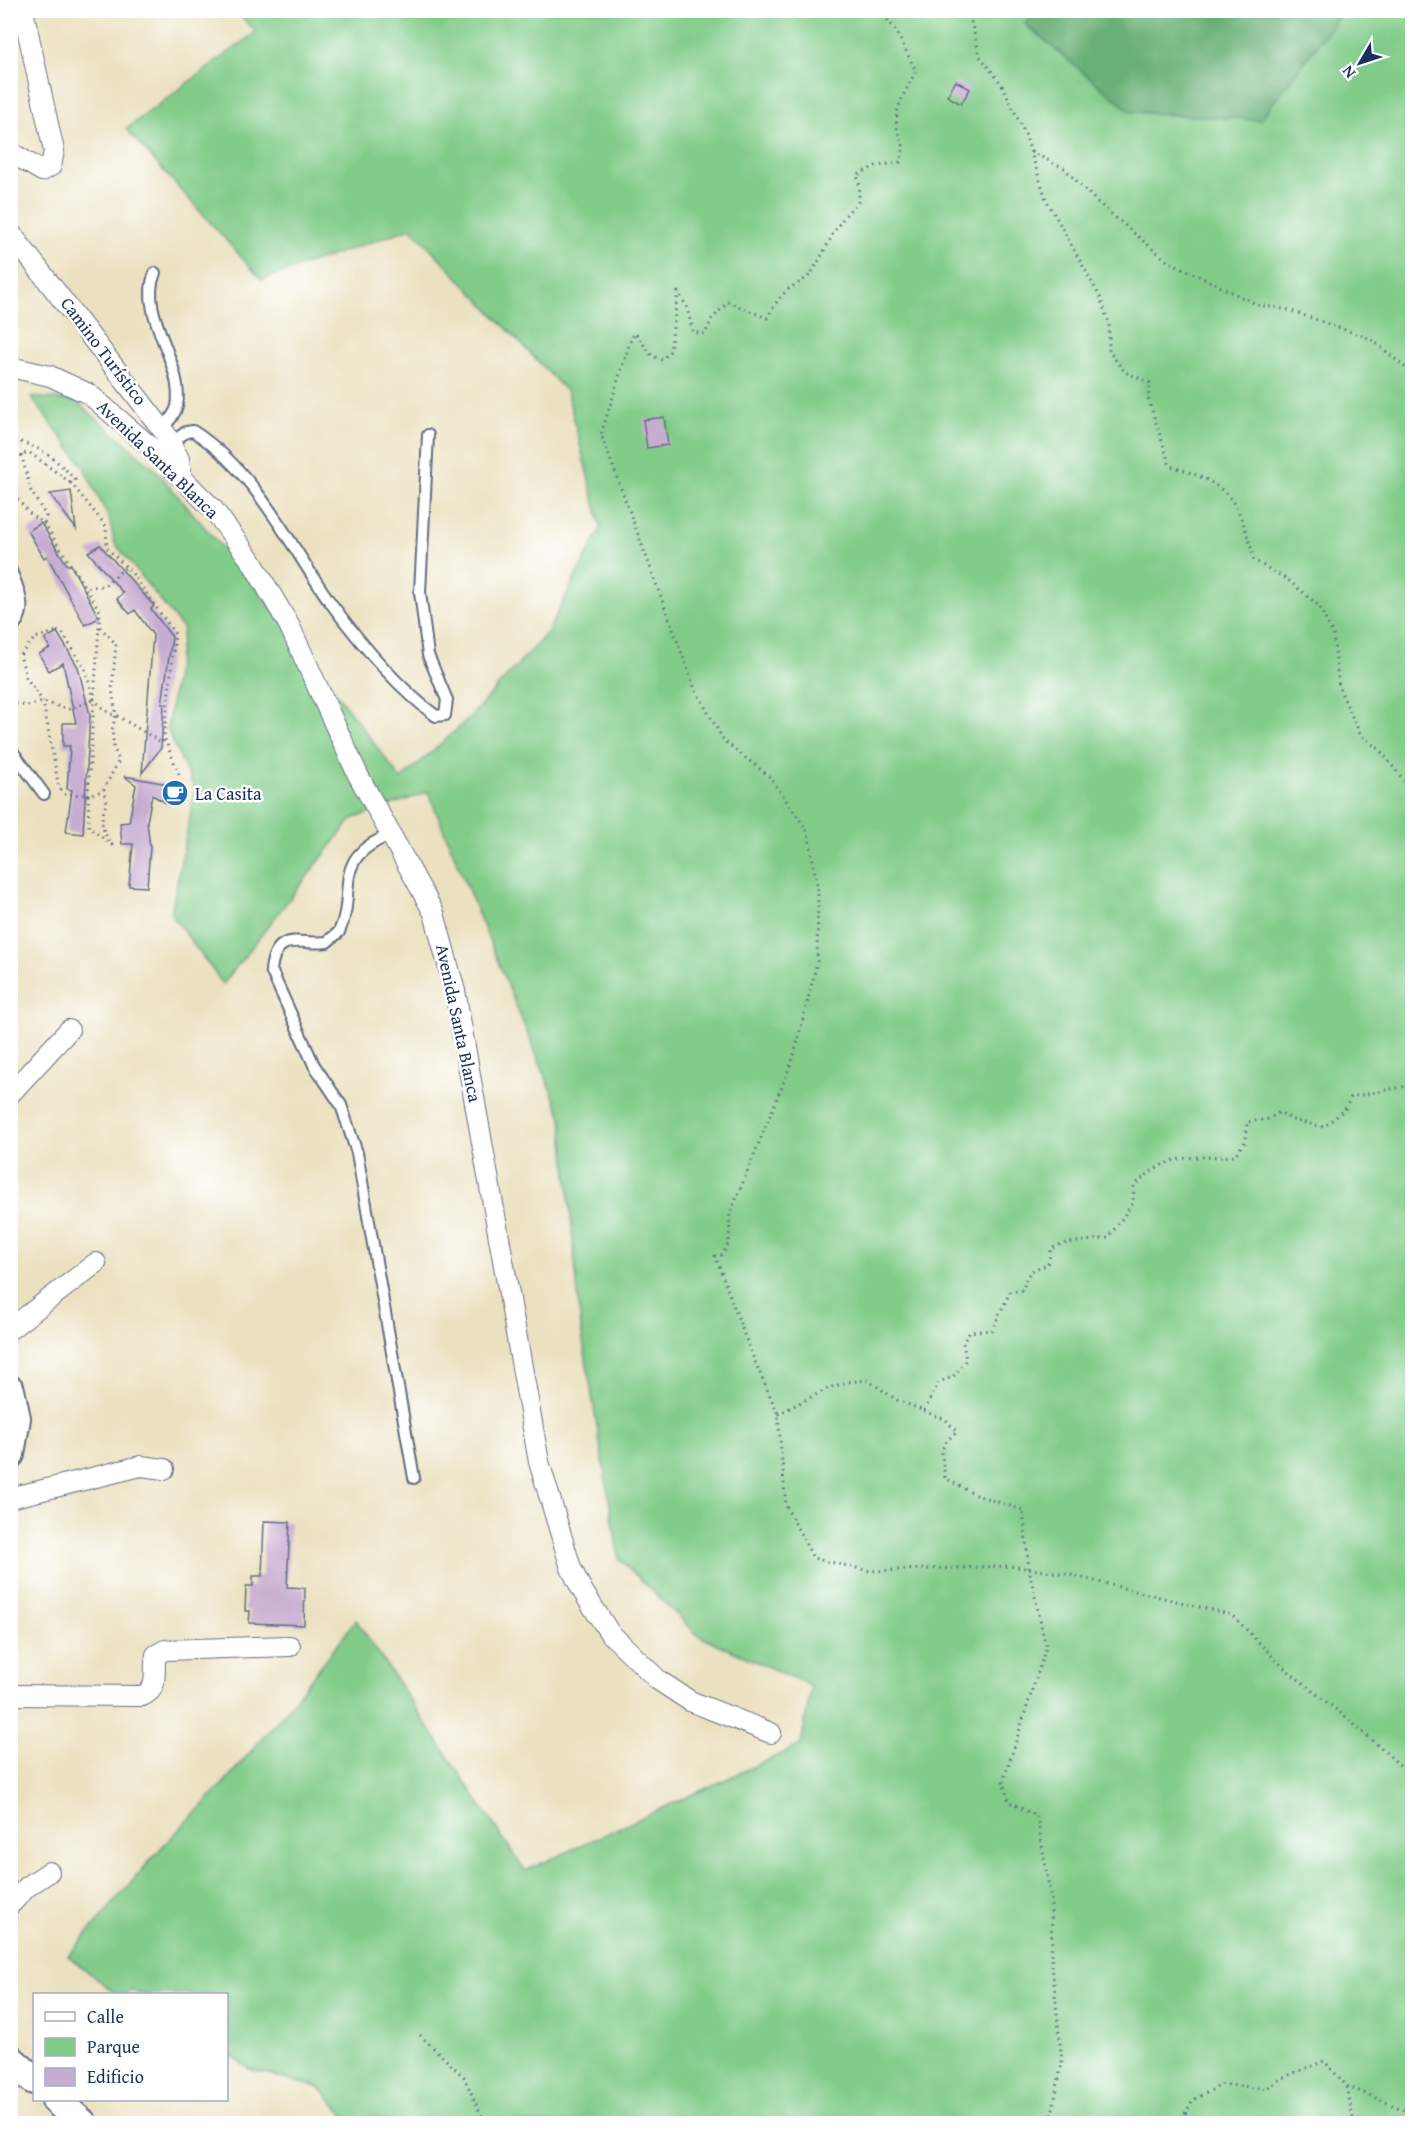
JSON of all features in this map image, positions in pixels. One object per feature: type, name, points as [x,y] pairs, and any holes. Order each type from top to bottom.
[{"type":"main road","points":[[10,1390],[16,1418],[10,1454]]},
{"type":"main road","points":[[10,2060],[33,2079]]},
{"type":"main road","points":[[57,2101],[83,2124]]},
{"type":"street","points":[[10,152],[42,171],[51,166],[54,151],[23,10]]},
{"type":"street","name":"Camino Turístico","points":[[10,232],[167,436],[179,459],[182,478]]},
{"type":"street","name":"Avenida Santa Blanca","points":[[10,367],[50,376],[89,394],[182,478],[213,509],[252,562],[289,625],[358,775],[434,914],[455,991],[539,1462],[571,1568],[609,1632],[658,1680],[690,1701],[771,1733]]},
{"type":"street","points":[[10,1094],[69,1030]]},
{"type":"street","points":[[10,1329],[96,1263]]},
{"type":"street","points":[[10,1498],[141,1466],[164,1469]]},
{"type":"street","points":[[10,1695],[142,1696],[150,1693],[156,1682],[154,1664],[156,1655],[165,1650],[290,1646]]},
{"type":"street","points":[[10,1905],[27,1887],[50,1872]]},
{"type":"lane","points":[[155,273],[149,287],[150,301],[161,331],[178,394],[177,408],[167,436]]},
{"type":"lane","points":[[167,436],[193,431],[239,469],[259,493],[330,602],[389,672],[436,716],[445,715],[447,700],[428,655],[420,592],[428,435]]},
{"type":"lane","points":[[10,568],[22,602],[22,616],[10,629]]},
{"type":"lane","points":[[10,748],[44,794]]},
{"type":"lane","points":[[390,835],[370,845],[350,871],[339,933],[327,942],[298,940],[284,945],[274,956],[271,970],[314,1065],[341,1105],[357,1153],[414,1478]]},
{"type":"path","points":[[880,10],[896,31],[916,71],[895,113],[897,133],[904,147],[900,162],[876,166],[857,175],[860,187],[858,203],[844,214],[837,230],[829,237],[812,274],[789,289],[767,318],[728,302],[712,319],[705,334],[693,332],[687,307],[678,292],[670,351],[662,360],[652,356],[635,333],[631,339],[601,434],[687,668],[706,712],[724,741],[770,777],[808,832],[814,857],[818,890],[817,963],[793,1059],[730,1214],[729,1244],[722,1255],[715,1256],[750,1350],[778,1414],[786,1506],[813,1557],[870,1571],[1010,1566],[1067,1574],[1232,1615],[1283,1667],[1413,1776]]},
{"type":"path","points":[[968,10],[980,56],[1002,85],[1031,152],[1046,199],[1100,297],[1109,323],[1109,351],[1125,372],[1150,383],[1148,398],[1170,466],[1198,474],[1228,494],[1242,516],[1254,560],[1288,580],[1319,606],[1333,634],[1339,688],[1361,736],[1379,749],[1406,783],[1413,831]]},
{"type":"path","points":[[1031,152],[1064,168],[1096,201],[1166,260],[1258,305],[1289,310],[1371,339],[1413,373]]},
{"type":"path","points":[[10,444],[13,440],[33,444],[62,465],[75,480],[71,483]]},
{"type":"path","points":[[44,523],[46,516],[31,491],[21,454],[30,453],[71,483],[106,526],[107,548],[126,567],[175,634],[162,743],[116,715],[110,714],[94,700],[85,669],[63,634],[57,631],[35,638],[20,655],[26,677],[43,702],[59,788],[65,794],[88,795],[103,791]]},
{"type":"path","points":[[10,490],[32,516],[44,523],[88,587],[100,610],[99,625],[94,700],[88,795],[89,827],[112,845],[102,830],[101,818],[107,802],[103,791],[119,760],[112,730],[116,715],[112,688],[116,644],[99,625]]},
{"type":"path","points":[[88,587],[104,586],[126,567]]},
{"type":"path","points":[[10,704],[27,706],[43,702],[69,709],[94,700]]},
{"type":"path","points":[[164,737],[179,774]]},
{"type":"path","points":[[1413,893],[1407,921],[1408,948],[1413,963]]},
{"type":"path","points":[[924,1411],[939,1382],[953,1377],[966,1360],[963,1342],[970,1332],[992,1330],[1010,1292],[1023,1290],[1026,1275],[1032,1269],[1048,1265],[1051,1249],[1061,1244],[1108,1238],[1133,1203],[1134,1186],[1161,1162],[1198,1155],[1234,1156],[1246,1142],[1247,1122],[1268,1119],[1280,1112],[1292,1120],[1324,1127],[1345,1109],[1351,1097],[1413,1085]]},
{"type":"path","points":[[778,1414],[831,1388],[849,1382],[867,1380],[897,1400],[946,1420],[957,1432],[945,1441],[940,1453],[945,1478],[976,1495],[1023,1510],[1029,1569],[1046,1647],[1003,1782],[1009,1802],[1037,1816],[1051,1899],[1052,1965],[1062,2062],[1050,2124]]},
{"type":"path","points":[[420,2035],[464,2077],[485,2124]]},
{"type":"path","points":[[1179,2124],[1193,2100],[1223,2084],[1266,2089],[1281,2076],[1299,2072],[1324,2061],[1347,2086],[1413,2113]]},
{"type":"path","points":[[1347,2086],[1354,2124]]},
{"type":"green space","points":[[236,11],[1412,11],[1412,2123],[351,2123],[320,2088],[249,2069],[228,2054],[228,1993],[136,1993],[131,1990],[127,1993],[115,1993],[68,1956],[161,1848],[222,1785],[290,1706],[356,1620],[525,1871],[801,1745],[811,1686],[699,1636],[619,1559],[581,1329],[562,1117],[428,792],[352,819],[223,984],[171,914],[195,790],[167,729],[183,629],[114,542],[110,521],[82,464],[31,397],[76,401],[153,467],[255,586],[401,779],[465,722],[547,633],[601,528],[567,392],[411,228],[262,280],[126,129],[256,32]]},
{"type":"green space","points":[[1039,11],[1343,11],[1260,120],[1131,112],[1025,24]]},
{"type":"building","points":[[956,81],[970,89],[961,104],[947,96]]},
{"type":"building","points":[[664,417],[668,445],[647,448],[643,420]]},
{"type":"building","points":[[71,491],[76,529],[50,494]]},
{"type":"building","points":[[41,523],[67,565],[71,565],[99,618],[85,625],[47,556],[44,558],[28,531]]},
{"type":"building","points":[[100,545],[154,606],[151,609],[172,637],[162,704],[164,704],[161,748],[142,773],[153,635],[135,610],[130,614],[117,599],[123,593],[88,552]]},
{"type":"building","points":[[57,632],[78,667],[90,715],[83,834],[66,832],[72,790],[67,789],[70,746],[63,746],[63,723],[76,723],[63,663],[49,671],[39,654],[50,648],[45,639]]},
{"type":"building","points":[[124,776],[162,783],[177,792],[168,804],[152,795],[147,822],[150,847],[147,887],[129,886],[133,844],[122,844],[120,823],[129,822],[136,785]]},
{"type":"building","points":[[264,1521],[290,1522],[287,1587],[305,1588],[304,1625],[249,1623],[250,1611],[245,1611],[246,1586],[253,1586],[253,1576],[262,1576]]},
{"type":"place","name":"La Casita","points":[[175,793]]}]
